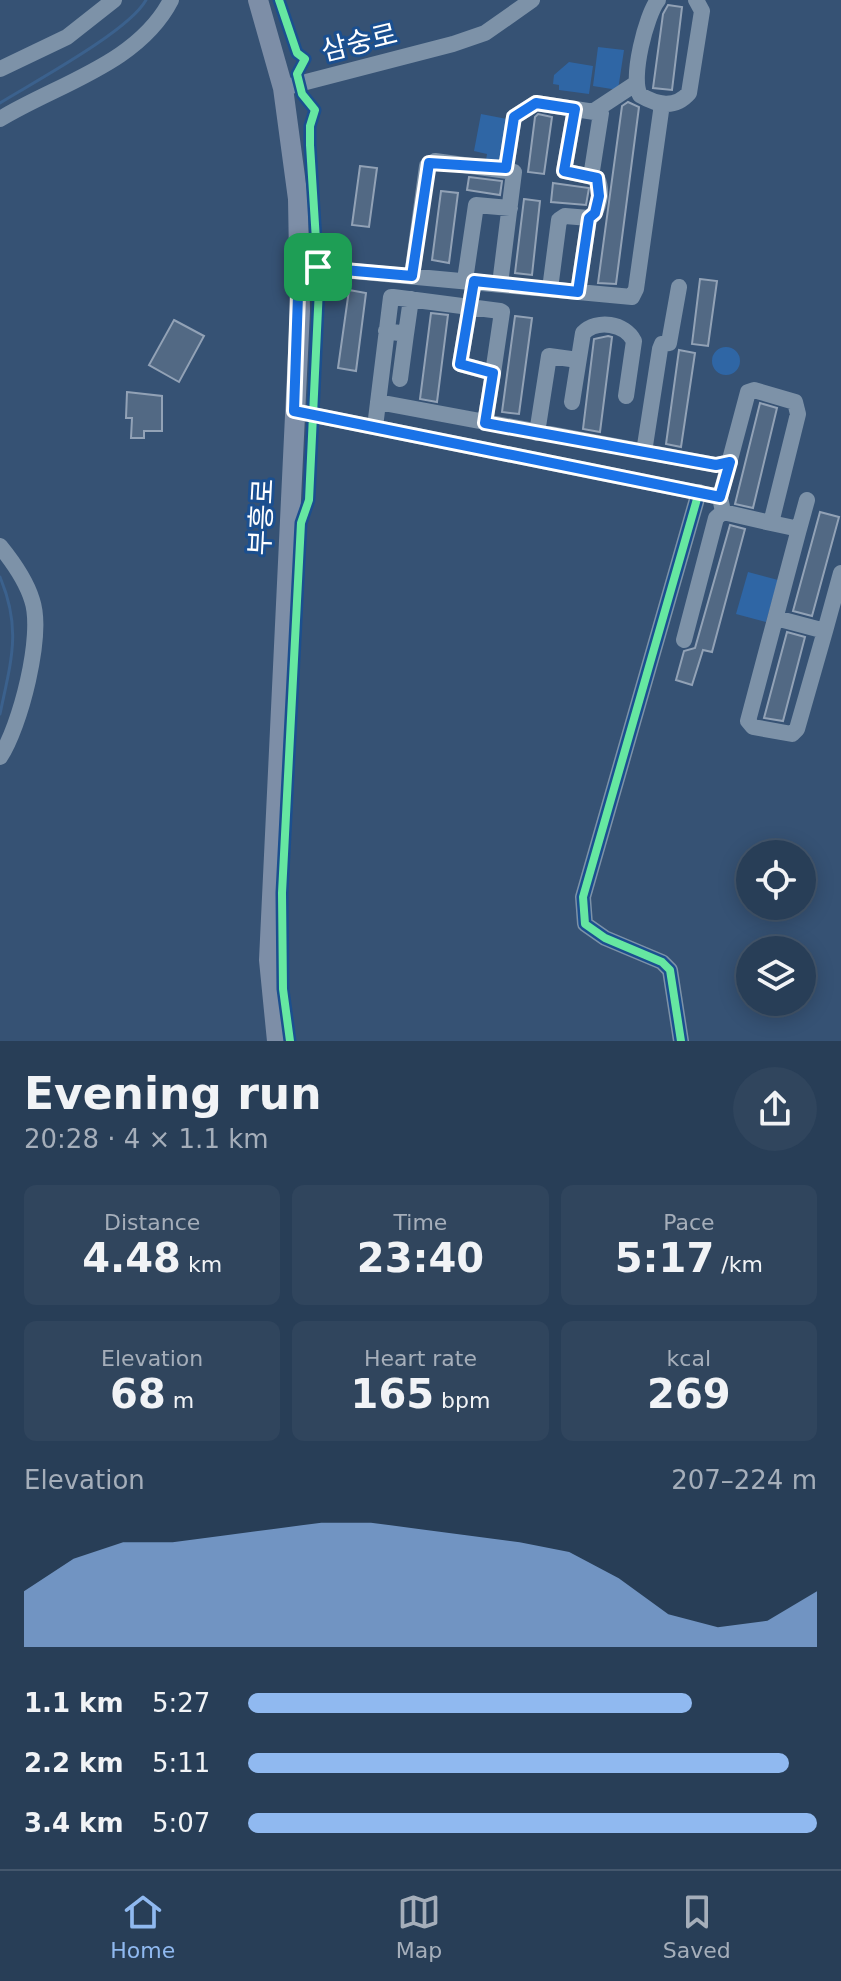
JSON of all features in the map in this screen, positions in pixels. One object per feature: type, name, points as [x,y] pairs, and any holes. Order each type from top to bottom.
[{"type":"main road","name":"부흥로","points":[[258,0],[283,88],[298,199],[294,411],[270,931],[277,1041]]},
{"type":"street","points":[[0,69],[67,37],[114,0]]},
{"type":"street","points":[[0,119],[69,86],[128,47],[171,0]]},
{"type":"street","name":"삼숭로","points":[[283,88],[485,33],[532,0]]},
{"type":"street","points":[[658,0],[650,12],[635,84],[640,95],[662,104],[675,104],[689,93],[702,11],[696,0]]},
{"type":"street","points":[[594,111],[635,84]]},
{"type":"street","points":[[506,168],[514,117],[536,103],[594,111],[602,116],[591,177]]},
{"type":"street","points":[[299,266],[632,297],[662,104]]},
{"type":"street","points":[[575,109],[564,171],[591,177],[600,183],[595,213],[589,218],[578,292]]},
{"type":"street","points":[[412,276],[429,163],[506,168],[515,176],[500,284]]},
{"type":"street","points":[[493,373],[460,364],[470,307],[476,205],[510,208]]},
{"type":"street","points":[[550,289],[559,220],[565,216],[589,218]]},
{"type":"street","points":[[572,402],[583,333],[594,326],[623,328],[634,341],[661,345],[669,343],[679,287]]},
{"type":"street","points":[[375,427],[390,298],[503,314],[485,423]]},
{"type":"street","points":[[400,379],[411,299]]},
{"type":"street","points":[[386,331],[406,334]]},
{"type":"street","points":[[626,396],[634,341]]},
{"type":"street","points":[[644,452],[661,345]]},
{"type":"street","points":[[537,433],[549,356],[578,360]]},
{"type":"street","points":[[684,640],[722,504],[749,391],[798,404],[771,523]]},
{"type":"street","points":[[378,402],[716,465],[730,462]]},
{"type":"street","points":[[294,411],[699,492],[771,523],[799,529]]},
{"type":"street","points":[[681,1041],[670,970],[662,962],[595,932],[585,924],[583,897],[699,492]]},
{"type":"street","points":[[807,500],[748,718],[753,727],[789,734],[796,731],[841,573]]},
{"type":"street","points":[[0,546],[23,580],[36,616],[16,721],[0,757]]},
{"type":"street","points":[[776,618],[825,631]]},
{"type":"shaded area","points":[[598,47],[624,50],[618,90],[593,86]]},
{"type":"shaded area","points":[[569,62],[593,66],[589,94],[559,90],[559,85],[553,84],[554,75]]},
{"type":"shaded area","points":[[481,114],[507,119],[500,162],[486,160],[487,154],[474,151]]},
{"type":"shaded area","points":[[726,347],[736,351],[740,361],[736,371],[726,375],[716,371],[712,361],[716,351]]},
{"type":"shaded area","points":[[748,572],[778,580],[766,622],[736,614]]},
{"type":"building","points":[[668,5],[682,7],[672,90],[653,88],[663,14]]},
{"type":"building","points":[[628,102],[639,107],[616,284],[598,283],[622,106]]},
{"type":"building","points":[[538,114],[552,117],[544,174],[528,172],[535,117]]},
{"type":"building","points":[[360,166],[377,168],[369,227],[352,225]]},
{"type":"building","points":[[469,177],[502,181],[500,195],[467,190]]},
{"type":"building","points":[[553,183],[589,188],[586,205],[551,202]]},
{"type":"building","points":[[441,191],[458,193],[449,263],[432,260]]},
{"type":"building","points":[[524,199],[540,201],[532,275],[515,273]]},
{"type":"building","points":[[700,279],[717,281],[708,346],[692,344]]},
{"type":"building","points":[[349,290],[366,293],[356,371],[338,368]]},
{"type":"building","points":[[431,313],[448,315],[437,402],[420,399]]},
{"type":"building","points":[[515,316],[532,318],[519,414],[502,412]]},
{"type":"building","points":[[174,320],[204,336],[179,382],[149,365]]},
{"type":"building","points":[[612,337],[600,432],[583,429],[594,339]]},
{"type":"building","points":[[679,350],[695,353],[681,447],[666,444]]},
{"type":"building","points":[[127,392],[162,396],[162,431],[144,431],[144,438],[131,438],[132,418],[126,418]]},
{"type":"building","points":[[760,403],[777,408],[753,508],[735,504]]},
{"type":"building","points":[[820,512],[839,517],[812,616],[793,611]]},
{"type":"building","points":[[730,525],[745,529],[712,652],[703,650],[692,685],[676,680],[684,651],[695,648]]},
{"type":"building","points":[[787,632],[805,637],[783,721],[764,718]]},
{"type":"waterway","points":[[0,103],[101,41],[146,0]]},
{"type":"waterway","points":[[0,577],[13,629],[11,661],[0,714]]},
{"type":"cycle path","points":[[279,0],[297,53],[305,59],[297,74],[302,94],[315,110],[310,126],[310,145],[319,288],[309,500],[301,523],[282,893],[283,989],[290,1041]]},
{"type":"cycle path","points":[[294,411],[699,492],[583,897],[585,924],[605,938],[662,962],[670,970],[681,1041]]},
{"type":"route","points":[[536,103],[575,109],[564,171],[597,178],[600,183],[596,210],[589,218],[578,292],[474,281],[461,367],[493,373],[485,423],[716,465],[730,462],[720,497],[294,411],[300,311],[299,266],[318,267],[412,276],[429,163],[506,168],[514,117],[519,112],[536,103]]}]
